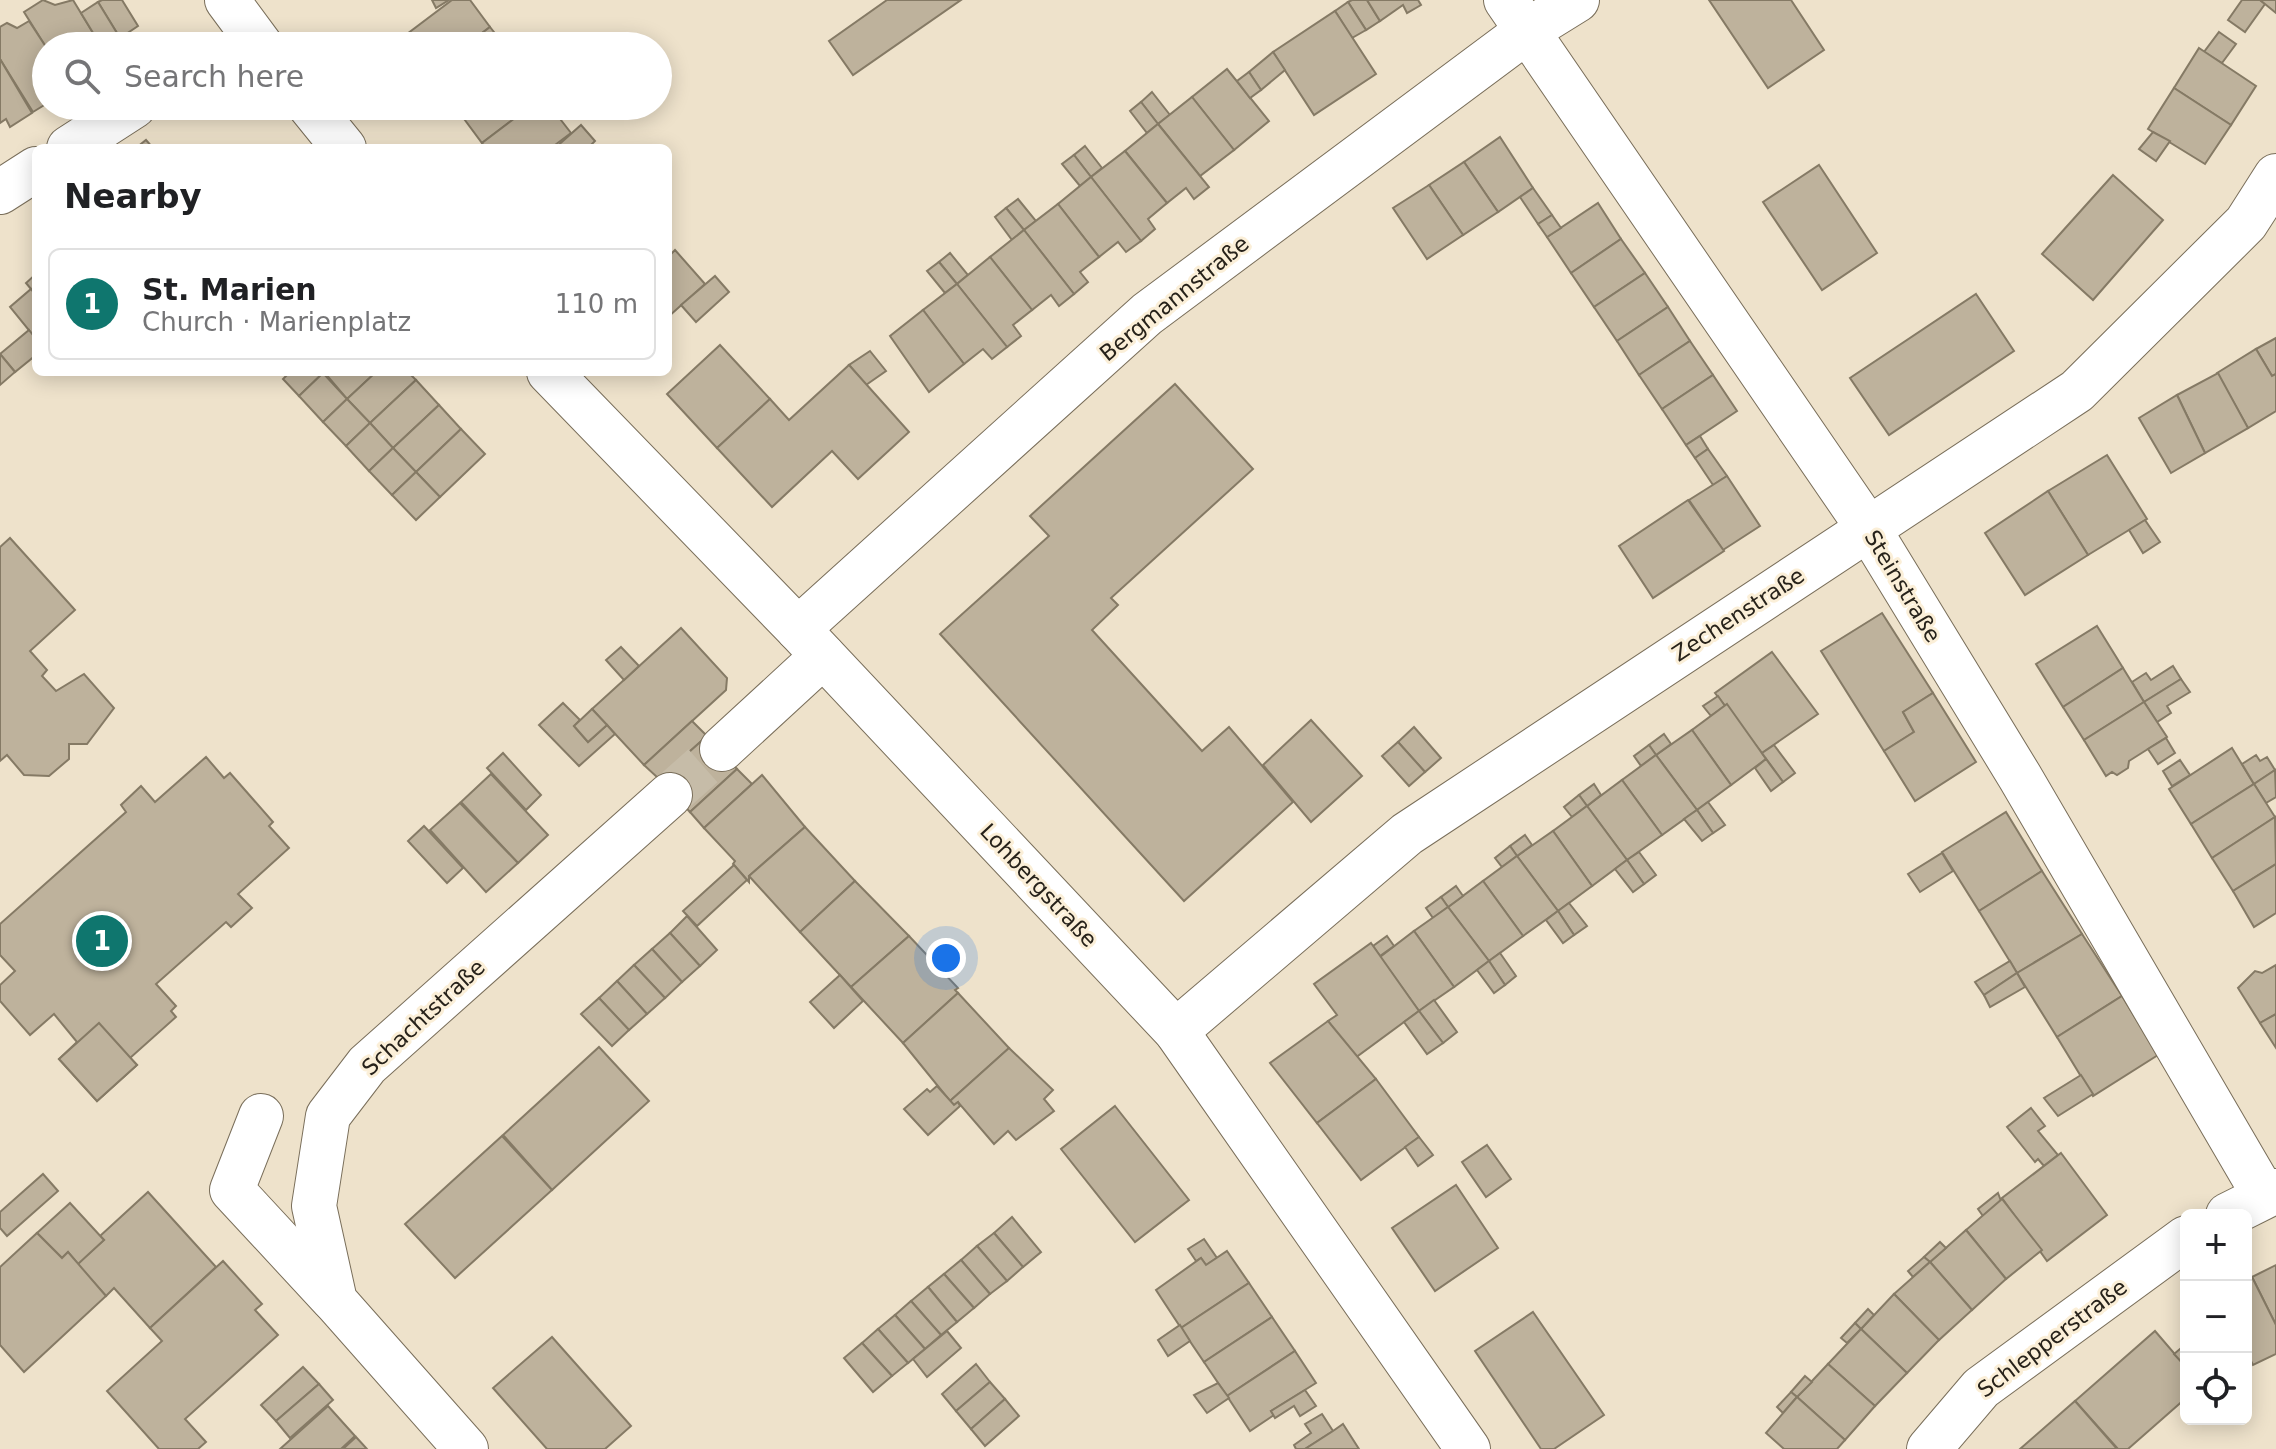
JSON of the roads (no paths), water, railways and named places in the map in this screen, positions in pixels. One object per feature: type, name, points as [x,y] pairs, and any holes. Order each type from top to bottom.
[{"type":"street","name":"Bergmannstraße","points":[[811,642],[1147,314],[1517,16],[1577,0]]},
{"type":"street","name":"Steinstraße","points":[[1517,16],[1868,528],[2020,777],[2256,1200]]},
{"type":"street","points":[[75,144],[112,120]]},
{"type":"street","points":[[321,120],[341,144]]},
{"type":"street","points":[[0,192],[32,172]]},
{"type":"street","name":"Zechenstraße","points":[[1176,1031],[1407,834],[2077,391],[2246,223],[2276,176]]},
{"type":"street","name":"Lohbergstraße","points":[[553,376],[811,642],[1176,1031],[1468,1449]]},
{"type":"street","points":[[722,749],[811,642]]},
{"type":"street","name":"Schachtstraße","points":[[466,1449],[335,1301],[314,1206],[328,1116],[367,1065],[670,795]]},
{"type":"street","points":[[261,1116],[232,1190],[335,1301]]},
{"type":"street","name":"Schlepperstraße","points":[[1929,1449],[1981,1388],[2180,1242]]},
{"type":"tunnel","points":[[670,795],[722,749]]},
{"type":"place","name":"St. Marien","points":[[102,941]]}]
